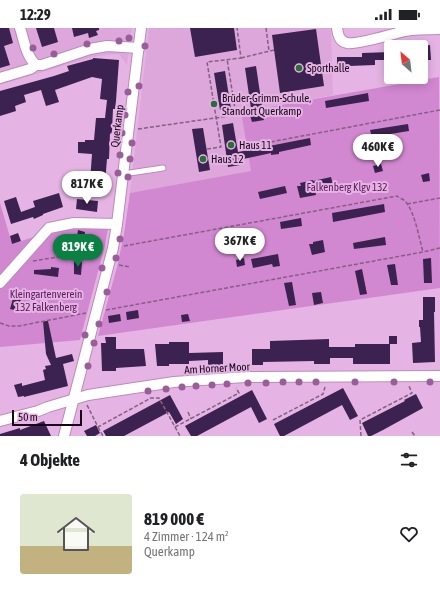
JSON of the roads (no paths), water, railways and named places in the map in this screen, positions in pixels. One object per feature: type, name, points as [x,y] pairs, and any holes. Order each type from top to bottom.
[{"type":"street","points":[[20,28],[28,54],[36,65]]},
{"type":"street","name":"Querkamp","points":[[64,436],[113,248],[141,28]]},
{"type":"street","points":[[337,28],[339,37],[345,42],[350,43],[404,32],[440,28]]},
{"type":"street","points":[[0,78],[30,69],[36,65],[90,49],[107,46],[139,48]]},
{"type":"street","points":[[35,233],[49,228],[74,223],[117,224]]},
{"type":"street","points":[[0,283],[49,228]]},
{"type":"street","name":"Am Horner Moor","points":[[0,421],[88,395],[174,382],[245,377],[440,376]]},
{"type":"lane","points":[[123,174],[163,168]]},
{"type":"place","name":"Sporthalle","points":[[299,68]]},
{"type":"place","name":"Brüder-Grimm-Schule, Standort Querkamp","points":[[214,104]]},
{"type":"place","name":"Haus 11","points":[[231,145]]},
{"type":"place","name":"Haus 12","points":[[203,159]]},
{"type":"park label","name":"Falkenberg Klgv 132","points":[[347,187]]},
{"type":"park label","name":"Kleingartenverein 132 Falkenberg","points":[[46,300]]}]
